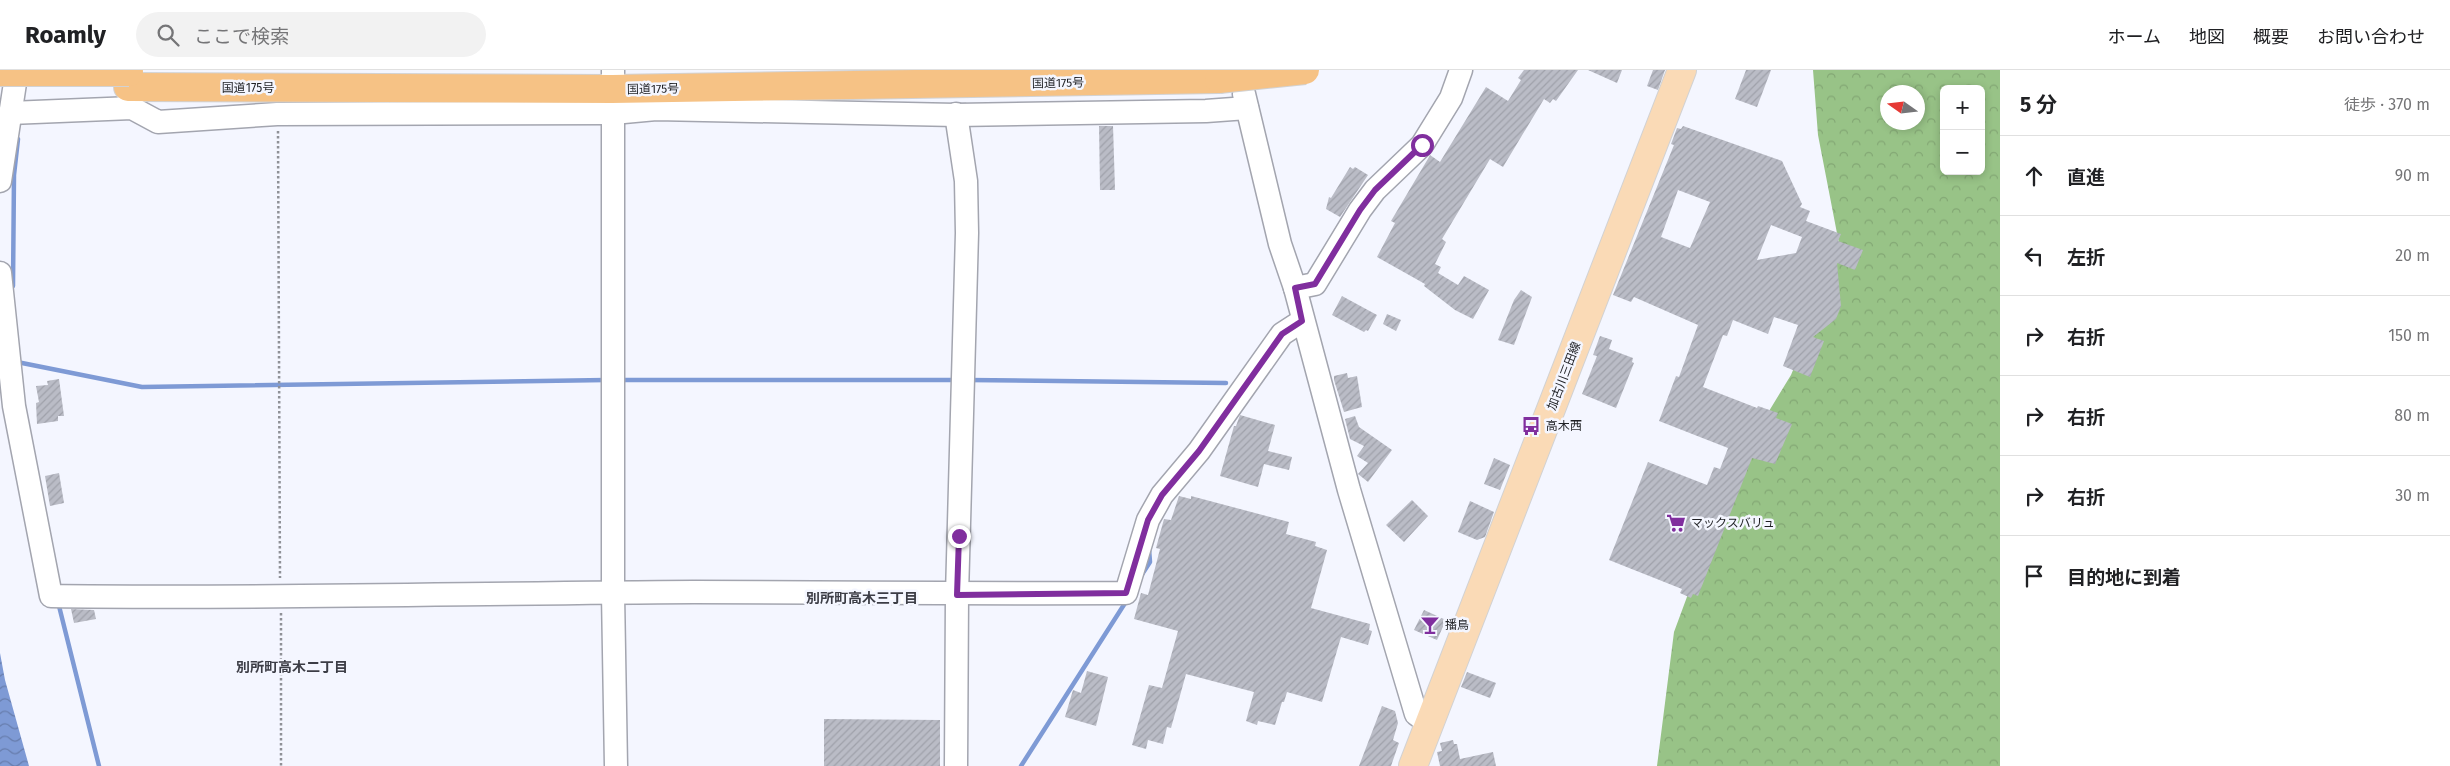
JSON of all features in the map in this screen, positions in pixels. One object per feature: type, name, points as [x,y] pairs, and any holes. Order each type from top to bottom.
[{"type":"highway","name":"国道175号","points":[[5,100],[128,79],[240,70]]},
{"type":"highway","name":"国道175号","points":[[0,72],[128,79],[613,91],[1230,75],[1305,70]]},
{"type":"main road","name":"加古川三田線","points":[[1413,766],[1682,70]]},
{"type":"street","points":[[0,181],[5,100],[17,70]]},
{"type":"street","points":[[1295,288],[1315,284],[1360,210],[1375,190],[1422,145],[1451,98],[1461,70]]},
{"type":"street","points":[[1230,75],[1247,108],[1280,244],[1295,288],[1302,321],[1349,490],[1416,714],[1430,724]]},
{"type":"street","points":[[5,100],[132,108],[158,122],[277,114],[329,108],[613,91],[656,109],[956,114],[1206,111],[1247,108]]},
{"type":"street","points":[[613,91],[613,594],[616,766]]},
{"type":"street","points":[[956,114],[966,181],[967,233],[957,595],[956,766]]},
{"type":"street","points":[[0,273],[14,406],[51,596],[957,595],[1126,593],[1148,520],[1162,495],[1199,451],[1282,334],[1302,321]]},
{"type":"path","points":[[277,114],[281,766]]},
{"type":"green space","points":[[1813,70],[2000,70],[2000,766],[1657,766],[1674,632],[1735,467],[1791,375],[1841,254],[1818,135]]},
{"type":"water","points":[[0,653],[5,680],[29,766],[0,766]]},
{"type":"building","points":[[1524,70],[1578,70],[1556,101],[1553,99],[1550,103],[1544,99],[1503,167],[1490,159],[1442,239],[1446,242],[1435,264],[1441,267],[1438,273],[1458,285],[1464,276],[1489,290],[1473,319],[1455,310],[1424,286],[1425,284],[1377,257],[1395,223],[1391,221],[1430,155],[1440,162],[1486,87],[1508,101],[1521,80],[1518,78]]},
{"type":"building","points":[[1588,70],[1622,70],[1617,83]]},
{"type":"building","points":[[1653,70],[1665,70],[1658,90],[1647,86]]},
{"type":"building","points":[[1746,70],[1771,70],[1757,107],[1735,99]]},
{"type":"building","points":[[1099,126],[1113,126],[1115,190],[1100,190]]},
{"type":"building","points":[[1683,126],[1782,161],[1802,204],[1800,207],[1810,211],[1806,221],[1841,234],[1838,241],[1863,250],[1855,270],[1837,263],[1841,306],[1836,319],[1813,337],[1824,341],[1810,377],[1783,366],[1798,325],[1774,317],[1768,334],[1733,320],[1727,336],[1723,335],[1703,387],[1757,408],[1758,406],[1778,413],[1776,418],[1792,424],[1775,464],[1752,458],[1698,596],[1693,594],[1691,598],[1680,593],[1682,589],[1609,560],[1648,462],[1707,485],[1714,467],[1720,469],[1728,448],[1659,421],[1676,376],[1679,377],[1698,325],[1634,297],[1631,302],[1613,295],[1674,145],[1671,144],[1677,128],[1681,129]],"holes":[[[1678,190],[1710,202],[1690,248],[1661,237]],[[1771,225],[1802,237],[1796,253],[1757,260]]]},
{"type":"building","points":[[1350,167],[1353,169],[1355,167],[1368,175],[1340,217],[1326,209],[1329,197],[1331,198]]},
{"type":"building","points":[[1521,290],[1532,297],[1514,345],[1498,340],[1514,300]]},
{"type":"building","points":[[1342,296],[1377,315],[1368,331],[1364,332],[1332,315]]},
{"type":"building","points":[[1387,314],[1401,320],[1396,331],[1383,324]]},
{"type":"building","points":[[1600,336],[1612,340],[1609,349],[1633,358],[1632,362],[1634,363],[1616,408],[1582,394],[1597,356],[1593,355]]},
{"type":"building","points":[[1347,373],[1348,378],[1357,376],[1362,407],[1344,412],[1334,376]]},
{"type":"building","points":[[59,379],[64,416],[58,416],[58,421],[37,424],[36,403],[39,402],[36,386],[48,385],[47,381]]},
{"type":"building","points":[[1240,415],[1275,425],[1268,451],[1292,457],[1289,470],[1264,464],[1258,487],[1220,476],[1234,426],[1236,426]]},
{"type":"building","points":[[1355,416],[1359,427],[1392,450],[1368,482],[1358,474],[1368,463],[1357,456],[1364,446],[1350,439],[1345,419]]},
{"type":"building","points":[[1494,458],[1510,465],[1500,490],[1484,484]]},
{"type":"building","points":[[59,473],[64,503],[50,506],[45,476]]},
{"type":"building","points":[[1179,496],[1191,499],[1191,496],[1289,522],[1286,534],[1316,542],[1315,546],[1327,550],[1311,608],[1370,624],[1369,630],[1372,631],[1368,645],[1341,637],[1322,702],[1287,692],[1275,725],[1258,721],[1257,725],[1246,721],[1254,692],[1186,674],[1171,728],[1167,727],[1163,744],[1148,740],[1146,749],[1132,745],[1149,685],[1162,688],[1178,631],[1134,619],[1141,593],[1148,595],[1160,549],[1156,548],[1164,519],[1171,520]]},
{"type":"building","points":[[1412,500],[1428,516],[1404,542],[1386,525]]},
{"type":"building","points":[[1470,501],[1494,512],[1485,537],[1477,540],[1458,532]]},
{"type":"building","points":[[71,609],[94,610],[96,619],[74,623]]},
{"type":"building","name":"播鳥","points":[[1424,610],[1446,620],[1437,640],[1414,630]]},
{"type":"building","points":[[1087,671],[1108,677],[1096,726],[1065,717],[1073,690],[1081,693]]},
{"type":"building","points":[[1467,672],[1496,683],[1490,698],[1461,687]]},
{"type":"building","points":[[1382,706],[1395,711],[1398,723],[1393,740],[1399,743],[1391,766],[1359,766]]},
{"type":"building","points":[[824,719],[940,720],[940,766],[824,766]]},
{"type":"building","points":[[1453,740],[1454,744],[1457,744],[1460,759],[1493,752],[1496,766],[1440,766],[1437,752],[1442,751],[1440,743]]},
{"type":"waterway","points":[[13,286],[14,175],[18,139]]},
{"type":"waterway","points":[[17,362],[142,387],[606,380]]},
{"type":"waterway","points":[[618,380],[956,380]]},
{"type":"waterway","points":[[968,380],[1226,383]]},
{"type":"waterway","points":[[1141,576],[1150,562],[1149,549]]},
{"type":"waterway","points":[[1021,766],[1127,600]]},
{"type":"waterway","points":[[58,602],[99,766]]},
{"type":"tunnel","points":[[329,70],[329,102]]},
{"type":"tunnel","points":[[953,70],[956,114]]},
{"type":"place","name":"高木西","points":[[1531,426]]},
{"type":"place","name":"マックスバリュ","points":[[1676,523]]},
{"type":"place","name":"播鳥","points":[[1430,625]]},
{"type":"district","name":"別所町高木三丁目","points":[[862,598]]},
{"type":"district","name":"別所町高木二丁目","points":[[292,667]]},
{"type":"route","points":[[959,536],[957,595],[1126,593],[1148,520],[1162,495],[1199,451],[1282,334],[1302,321],[1295,288],[1315,284],[1360,210],[1375,190],[1422,145]]}]
